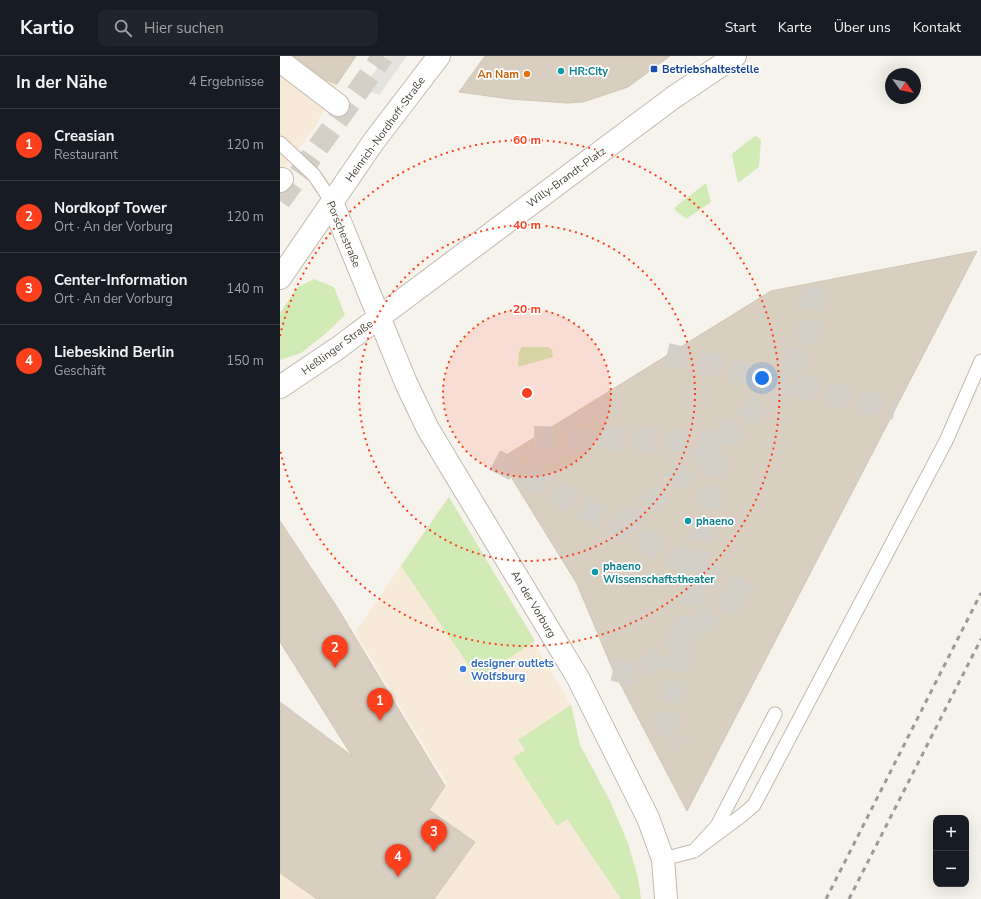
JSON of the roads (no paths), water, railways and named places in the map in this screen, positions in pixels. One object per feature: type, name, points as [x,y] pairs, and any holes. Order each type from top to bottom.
[{"type":"street","name":"Heinrich-Nordhoff-Straße","points":[[332,202],[374,141],[439,56]]},
{"type":"street","name":"Willy-Brandt-Platz","points":[[379,316],[674,97],[735,56]]},
{"type":"street","points":[[280,62],[338,105]]},
{"type":"street","points":[[280,278],[332,202]]},
{"type":"street","name":"Porschestraße","points":[[332,202],[379,316]]},
{"type":"street","name":"Heßlinger Straße","points":[[280,368],[305,361],[331,347],[379,316]]},
{"type":"street","name":"Heßlinger Straße","points":[[280,387],[338,348],[379,316]]},
{"type":"street","name":"An der Vorburg","points":[[379,316],[406,383],[428,429],[578,678],[648,818],[663,859],[666,899]]},
{"type":"lane","name":"Porschestraße","points":[[280,143],[314,175],[332,202]]},
{"type":"lane","points":[[663,859],[694,851],[754,805],[946,441],[981,361]]},
{"type":"lane","points":[[694,851],[718,826],[775,714]]},
{"type":"tunnel","points":[[280,201],[383,56]]},
{"type":"tunnel","points":[[621,527],[720,442],[783,382],[807,341],[817,280]]},
{"type":"tunnel","points":[[667,354],[895,409]]},
{"type":"tunnel","points":[[534,437],[720,442],[684,638],[666,724],[679,746]]},
{"type":"tunnel","points":[[495,460],[752,597]]},
{"type":"tunnel","points":[[613,670],[636,675],[742,592]]},
{"type":"railway","points":[[826,899],[981,593]]},
{"type":"railway","points":[[849,899],[981,639]]},
{"type":"place","name":"Betriebshaltestelle","points":[[654,69]]},
{"type":"place","name":"HR:City","points":[[561,71]]},
{"type":"place","name":"An Nam","points":[[527,74]]},
{"type":"place","name":"phaeno","points":[[688,521]]},
{"type":"place","name":"phaeno Wissenschaftstheater","points":[[595,572]]},
{"type":"place","name":"Nordkopf Tower","points":[[335,668]]},
{"type":"place","name":"designer outlets Wolfsburg","points":[[463,669]]},
{"type":"place","name":"Creasian","points":[[380,721]]},
{"type":"place","name":"Center-Information","points":[[434,852]]},
{"type":"place","name":"Liebeskind Berlin","points":[[398,877]]}]
